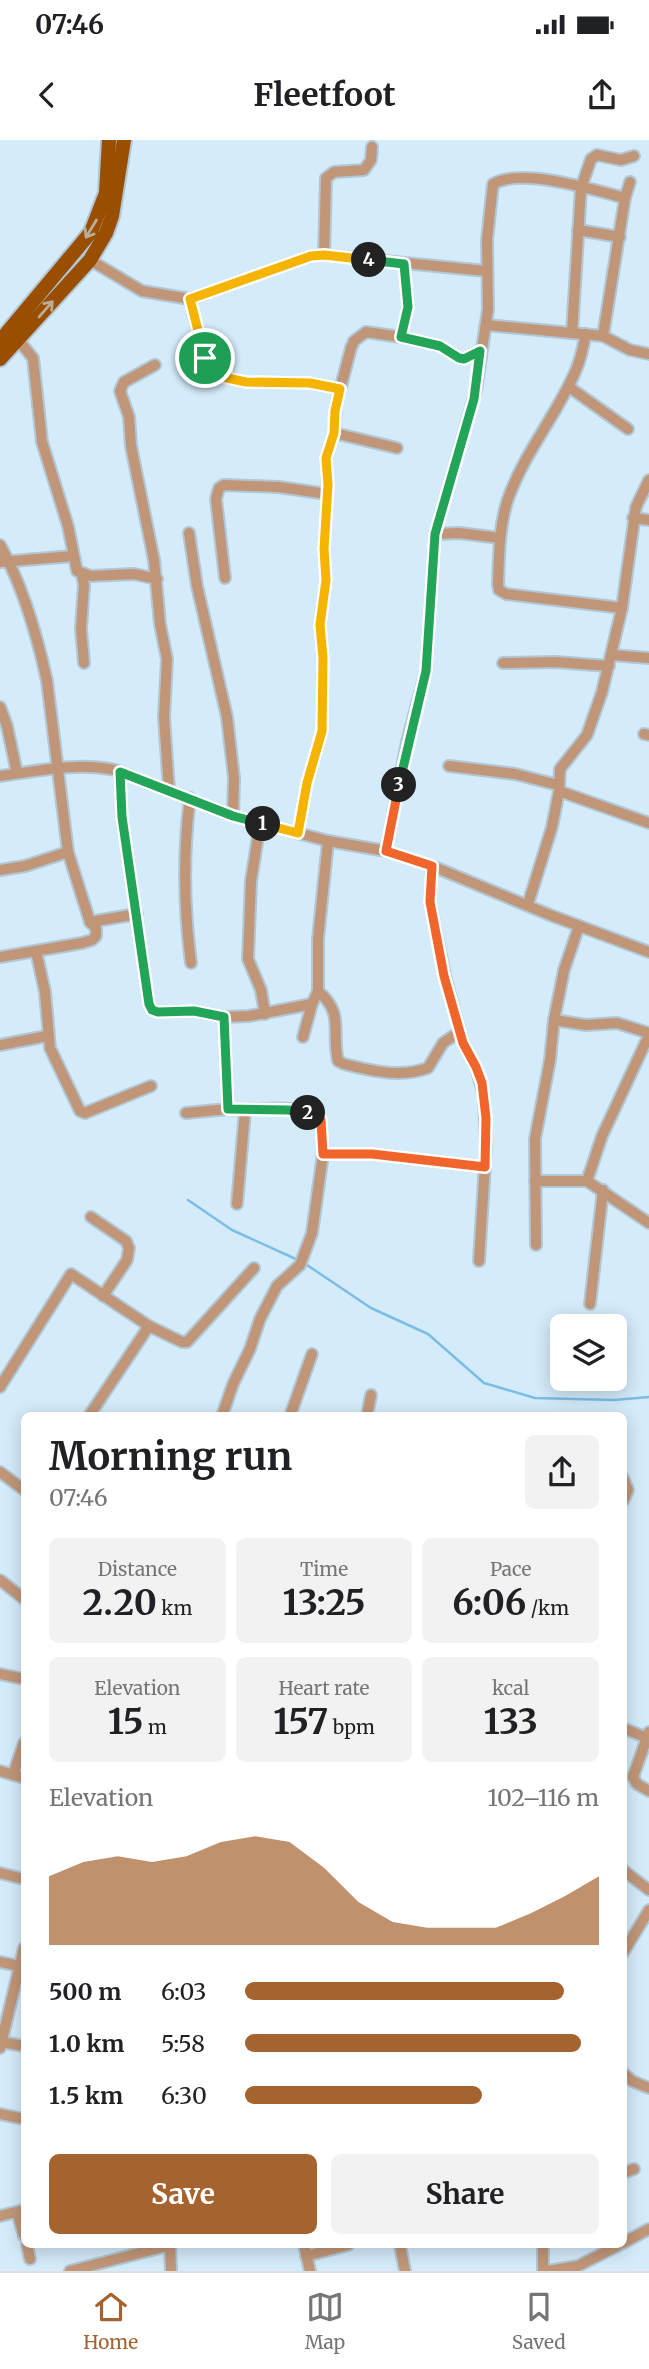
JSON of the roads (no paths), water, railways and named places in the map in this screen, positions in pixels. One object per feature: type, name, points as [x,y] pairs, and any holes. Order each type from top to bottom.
[{"type":"main road","points":[[0,341],[91,232],[106,193],[109,140]]},
{"type":"main road","points":[[0,359],[90,260],[106,233],[112,216],[124,140]]},
{"type":"street","points":[[324,255],[326,178],[334,172],[364,170],[371,160],[372,147]]},
{"type":"street","points":[[572,333],[581,188],[593,156],[621,160],[634,156]]},
{"type":"street","points":[[386,851],[407,741],[426,671],[435,534],[474,399],[486,325],[486,271],[493,184],[501,180],[523,178],[625,198]]},
{"type":"street","points":[[603,336],[625,198],[630,182]]},
{"type":"street","points":[[578,230],[620,237]]},
{"type":"street","points":[[90,260],[142,291],[190,299],[303,258],[324,255],[486,271]]},
{"type":"street","points":[[401,337],[408,307],[404,264]]},
{"type":"street","points":[[190,299],[203,355],[206,360],[225,363],[227,378],[246,382],[310,383],[340,389]]},
{"type":"street","points":[[486,325],[603,336],[631,350],[649,355]]},
{"type":"street","points":[[298,833],[307,783],[322,731],[323,658],[320,616],[326,580],[326,458],[334,433],[335,411],[351,348],[359,336],[366,332],[440,346],[464,359],[480,351]]},
{"type":"street","points":[[586,334],[578,367],[569,387],[514,484],[507,502],[500,538],[499,590],[506,594],[622,608]]},
{"type":"street","points":[[19,341],[33,358],[42,442],[68,526],[77,571],[82,575],[134,575],[157,579]]},
{"type":"street","points":[[155,365],[120,386],[130,417],[131,446],[157,579],[160,624],[167,659],[164,717],[169,790]]},
{"type":"street","points":[[569,387],[628,429]]},
{"type":"street","points":[[334,433],[397,448]]},
{"type":"street","points":[[528,904],[552,827],[560,769],[587,735],[611,661],[622,608],[633,518],[649,480]]},
{"type":"street","points":[[225,578],[216,499],[219,488],[231,484],[327,494]]},
{"type":"street","points":[[633,518],[649,520]]},
{"type":"street","points":[[190,533],[197,586],[227,717],[234,778],[233,816]]},
{"type":"street","points":[[435,534],[458,533],[500,538]]},
{"type":"street","points":[[0,545],[41,655],[47,681],[68,852],[90,922],[96,928],[96,936],[92,940],[0,957]]},
{"type":"street","points":[[4,561],[73,556]]},
{"type":"street","points":[[82,575],[84,585],[80,629],[84,663]]},
{"type":"street","points":[[503,663],[649,658]]},
{"type":"street","points":[[0,707],[18,774]]},
{"type":"street","points":[[0,776],[57,766],[99,767],[120,772],[233,816],[328,841],[386,851],[432,866],[649,952]]},
{"type":"street","points":[[449,766],[515,774],[649,823]]},
{"type":"street","points":[[120,772],[122,817],[145,982],[152,1010],[194,1011],[224,1017],[265,1014],[312,1004]]},
{"type":"street","points":[[190,798],[186,884],[191,963]]},
{"type":"street","points":[[260,824],[251,881],[248,959],[261,990],[265,1014]]},
{"type":"street","points":[[303,1038],[318,991],[318,939],[328,841]]},
{"type":"street","points":[[0,870],[25,866],[68,852]]},
{"type":"street","points":[[432,866],[432,920],[460,1032],[482,1083],[486,1118],[479,1261]]},
{"type":"street","points":[[90,922],[136,914]]},
{"type":"street","points":[[536,1245],[535,1139],[564,970],[579,926]]},
{"type":"street","points":[[36,951],[45,992],[50,1048],[76,1105],[85,1113],[151,1086]]},
{"type":"street","points":[[318,991],[332,1004],[335,1011],[336,1054],[338,1062],[344,1064],[384,1073],[414,1073],[428,1068],[443,1043],[460,1032]]},
{"type":"street","points":[[224,1017],[228,1109]]},
{"type":"street","points":[[554,1020],[586,1025],[617,1023],[649,1034],[602,1136],[587,1181]]},
{"type":"street","points":[[0,1045],[47,1036]]},
{"type":"street","points":[[186,1113],[228,1109],[288,1110],[314,1114],[321,1120],[323,1154],[312,1233],[300,1265],[277,1286],[260,1319],[223,1412]]},
{"type":"street","points":[[237,1204],[245,1111]]},
{"type":"street","points":[[323,1154],[372,1154],[485,1167]]},
{"type":"street","points":[[535,1181],[587,1181],[649,1223]]},
{"type":"street","points":[[590,1304],[603,1190]]},
{"type":"street","points":[[91,1217],[126,1241],[130,1248],[127,1260],[103,1296]]},
{"type":"street","points":[[0,1387],[71,1274],[149,1326],[187,1342],[254,1268]]},
{"type":"street","points":[[92,1412],[149,1326]]},
{"type":"street","points":[[291,1412],[312,1354]]},
{"type":"street","points":[[369,1412],[371,1395]]},
{"type":"street","points":[[0,1472],[21,1488]]},
{"type":"street","points":[[0,1580],[21,1597]]},
{"type":"street","points":[[0,1674],[21,1678]]},
{"type":"street","points":[[627,1729],[648,1735],[633,1777],[637,1784],[649,1791]]},
{"type":"street","points":[[0,1771],[19,1776]]},
{"type":"street","points":[[627,1872],[647,1885]]},
{"type":"street","points":[[0,1873],[21,1878]]},
{"type":"street","points":[[627,1946],[649,1910]]},
{"type":"street","points":[[21,1960],[1,2045],[21,2046]]},
{"type":"street","points":[[0,1962],[19,1966]]},
{"type":"street","points":[[627,2077],[649,2088]]},
{"type":"street","points":[[0,2115],[21,2118]]},
{"type":"street","points":[[0,2216],[21,2211]]},
{"type":"street","points":[[627,2241],[649,2229]]},
{"type":"street","points":[[28,2248],[30,2259]]},
{"type":"street","points":[[70,2271],[159,2248]]},
{"type":"street","points":[[171,2248],[172,2271]]},
{"type":"street","points":[[310,2271],[305,2251],[326,2248]]},
{"type":"street","points":[[401,2248],[405,2271]]},
{"type":"street","points":[[543,2248],[545,2271],[578,2266],[613,2248]]},
{"type":"waterway","points":[[188,1200],[232,1230],[298,1260]]},
{"type":"waterway","points":[[304,1263],[371,1308],[428,1334],[484,1383],[535,1398],[614,1400],[649,1397]]}]
